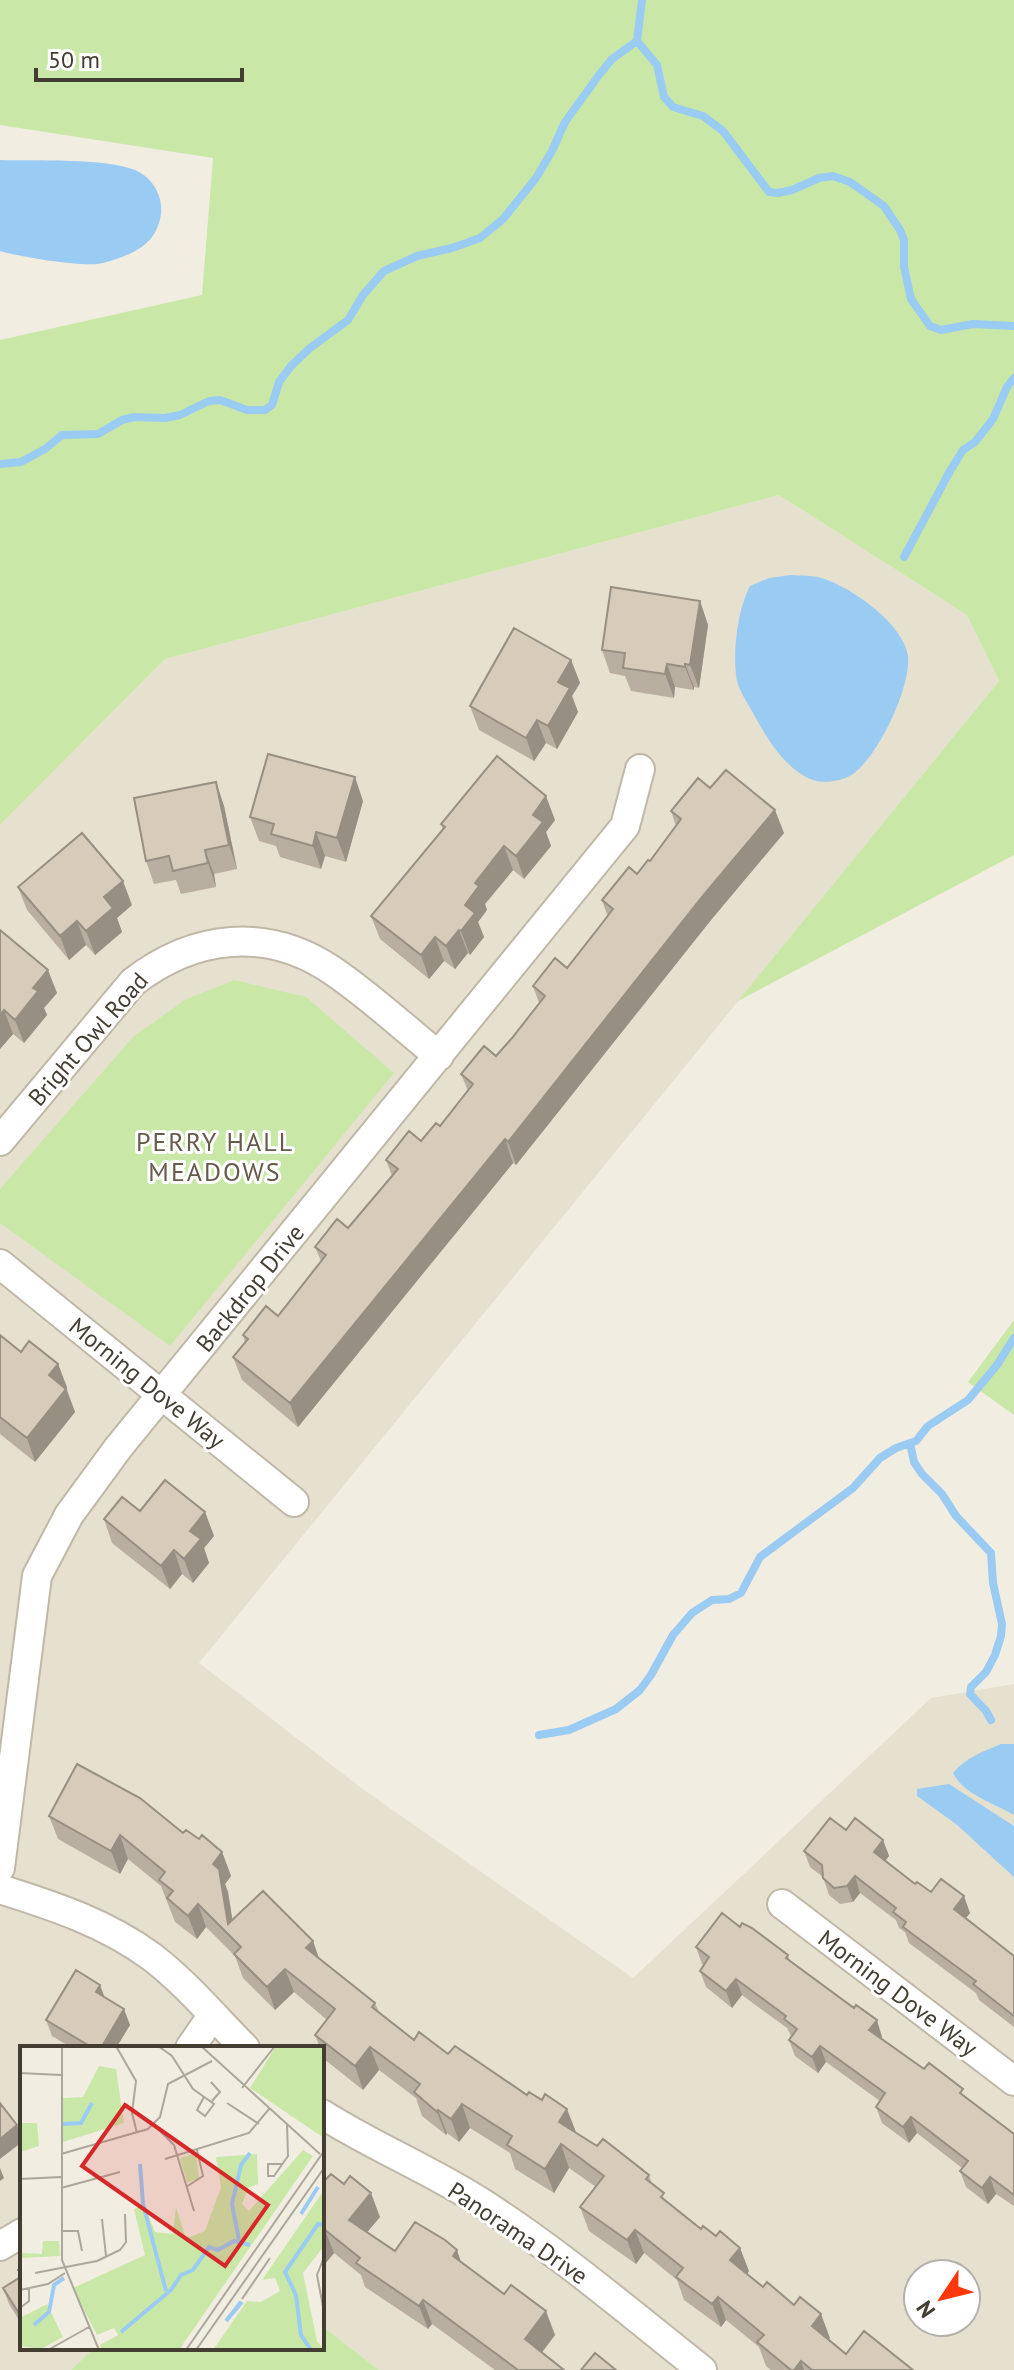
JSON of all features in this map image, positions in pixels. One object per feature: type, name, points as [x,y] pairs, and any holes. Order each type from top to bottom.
[{"type":"street","name":"Backdrop Drive","points":[[0,1868],[37,1576],[69,1515],[118,1448],[625,826],[640,769]]},
{"type":"street","name":"Bright Owl Road","points":[[0,1141],[133,982],[155,965],[180,952],[217,942],[253,941],[294,952],[331,970],[439,1056]]},
{"type":"street","name":"Morning Dove Way","points":[[0,1264],[294,1502]]},
{"type":"street","points":[[0,1889],[54,1906],[123,1938],[154,1958],[243,2046]]},
{"type":"street","name":"Morning Dove Way","points":[[782,1904],[1014,2081]]},
{"type":"street","points":[[191,2046],[212,2016]]},
{"type":"street","name":"Panorama Drive","points":[[324,2115],[478,2200],[518,2227],[702,2370]]},
{"type":"street","points":[[0,2246],[20,2234]]},
{"type":"shaded area","points":[[779,495],[967,615],[999,681],[199,1663],[364,1790],[633,1978],[931,1698],[1014,1684],[1014,2370],[379,2370],[324,2328],[324,2046],[20,2046],[20,2350],[92,2350],[71,2370],[0,2370],[0,825],[165,659]]},
{"type":"green space","points":[[0,0],[1014,0],[1014,855],[738,1001],[999,681],[967,615],[779,495],[165,659],[0,825],[0,340],[202,295],[213,158],[0,125]]},
{"type":"green space","points":[[234,980],[306,997],[394,1073],[170,1346],[0,1223],[0,1189],[134,1036],[185,1000]]},
{"type":"green space","points":[[1014,1320],[1014,1415],[968,1382]]},
{"type":"green space","points":[[324,2328],[379,2370],[71,2370],[92,2350],[324,2350]]},
{"type":"water","points":[[0,160],[89,162],[135,170],[157,190],[161,209],[157,228],[148,242],[136,250],[103,263],[68,263],[0,251]]},
{"type":"water","points":[[791,575],[833,582],[860,598],[897,631],[908,656],[908,669],[899,702],[883,736],[863,765],[839,780],[813,780],[785,761],[764,732],[737,680],[737,629],[750,586],[769,578]]},
{"type":"water","points":[[1001,1744],[1014,1744],[1014,1815],[972,1793],[953,1773],[969,1759]]},
{"type":"water","points":[[949,1784],[1014,1826],[1014,1877],[956,1824],[917,1796],[917,1789]]},
{"type":"building","points":[[611,587],[700,601],[690,665],[667,664],[665,674],[623,668],[625,653],[602,650]]},
{"type":"building","points":[[514,628],[571,660],[558,682],[570,688],[548,726],[537,720],[526,738],[470,706]]},
{"type":"building","points":[[268,754],[355,777],[337,838],[316,832],[313,846],[271,834],[274,824],[250,817]]},
{"type":"building","points":[[497,756],[546,796],[533,815],[543,822],[516,856],[504,846],[475,883],[479,886],[465,905],[475,913],[461,931],[446,946],[435,937],[421,955],[371,916],[445,827],[441,824]]},
{"type":"building","points":[[726,770],[775,810],[508,1142],[505,1139],[290,1403],[233,1357],[248,1339],[243,1335],[266,1306],[278,1316],[326,1255],[315,1247],[337,1219],[348,1228],[398,1169],[386,1160],[409,1131],[421,1141],[436,1123],[440,1126],[473,1084],[461,1074],[484,1046],[496,1056],[512,1038],[545,996],[533,986],[555,958],[567,968],[613,909],[602,900],[629,867],[637,874],[650,861],[681,819],[671,811],[698,778],[710,788]]},
{"type":"building","points":[[216,782],[229,845],[205,850],[208,863],[173,871],[169,856],[146,861],[134,798]]},
{"type":"building","points":[[82,833],[123,881],[104,897],[113,908],[86,931],[77,921],[60,936],[18,887]]},
{"type":"building","points":[[0,930],[48,970],[33,988],[38,991],[15,1020],[4,1010],[0,1015]]},
{"type":"building","points":[[0,1335],[21,1352],[29,1341],[58,1364],[49,1375],[66,1389],[27,1438],[0,1417]]},
{"type":"building","points":[[165,1480],[205,1512],[190,1531],[201,1539],[184,1559],[174,1550],[161,1566],[104,1519],[122,1497],[140,1511]]},
{"type":"building","points":[[77,1764],[140,1798],[183,1833],[186,1830],[199,1839],[202,1835],[222,1852],[213,1864],[219,1869],[228,1924],[263,1891],[313,1941],[306,1948],[375,2003],[372,2007],[414,2040],[419,2032],[448,2054],[455,2046],[527,2095],[529,2092],[542,2100],[545,2094],[567,2109],[559,2122],[597,2146],[603,2139],[649,2175],[646,2179],[664,2193],[661,2197],[701,2229],[703,2226],[716,2236],[720,2231],[740,2248],[730,2260],[763,2287],[767,2282],[794,2305],[800,2297],[821,2314],[812,2326],[846,2354],[864,2331],[913,2370],[812,2370],[801,2361],[791,2370],[757,2342],[764,2335],[718,2297],[712,2304],[676,2277],[683,2268],[635,2230],[627,2240],[580,2207],[604,2176],[561,2144],[545,2169],[507,2145],[512,2136],[462,2104],[451,2119],[437,2112],[414,2092],[420,2084],[370,2047],[355,2066],[315,2035],[335,2009],[285,1969],[267,1987],[234,1954],[241,1947],[198,1904],[188,1916],[167,1898],[173,1891],[159,1880],[165,1872],[120,1835],[111,1851],[49,1816]]},
{"type":"building","points":[[830,1818],[846,1830],[855,1818],[883,1840],[874,1852],[915,1884],[917,1882],[931,1892],[941,1879],[964,1896],[954,1909],[1014,1956],[1014,2016],[973,1984],[976,1981],[903,1927],[906,1922],[893,1912],[896,1908],[855,1876],[847,1886],[834,1888],[823,1878],[822,1865],[804,1851]]},
{"type":"building","points":[[722,1913],[740,1927],[742,1923],[752,1928],[788,1955],[786,1958],[854,2008],[856,2005],[877,2020],[869,2030],[924,2069],[929,2063],[963,2089],[960,2093],[1014,2134],[1014,2195],[990,2177],[982,2188],[960,2171],[968,2161],[911,2117],[903,2127],[876,2107],[885,2093],[820,2046],[812,2057],[789,2040],[797,2029],[784,2019],[786,2016],[736,1979],[726,1991],[700,1971],[709,1957],[696,1947]]},
{"type":"building","points":[[76,1970],[100,1985],[96,1992],[124,2009],[102,2046],[90,2046],[46,2020]]},
{"type":"building","points":[[0,2103],[17,2125],[0,2139]]},
{"type":"building","points":[[331,2174],[344,2184],[350,2176],[371,2193],[349,2220],[395,2251],[415,2222],[445,2240],[457,2250],[453,2256],[504,2294],[511,2285],[546,2311],[525,2339],[564,2370],[518,2370],[423,2300],[419,2306],[356,2263],[360,2258],[324,2231],[324,2181]]},
{"type":"building","points":[[20,2277],[20,2315],[3,2288]]},
{"type":"building","points":[[595,2353],[616,2370],[581,2370]]},
{"type":"waterway","points":[[642,0],[637,41],[657,65],[664,97],[673,107],[703,116],[723,131],[769,192],[792,190],[819,178],[833,176],[850,182],[884,206],[900,230],[911,299],[930,326],[941,330],[973,324],[1014,326]]},
{"type":"waterway","points":[[0,464],[21,462],[62,435],[98,434],[122,420],[180,415],[209,401],[220,400],[247,410],[265,410],[272,405],[279,382],[291,366],[348,320],[363,295],[384,271],[417,256],[480,238],[503,219],[536,178],[565,122],[599,75],[612,59],[637,41]]},
{"type":"waterway","points":[[904,557],[950,471],[963,450],[975,442],[993,419],[1014,378]]},
{"type":"waterway","points":[[539,1735],[569,1730],[616,1709],[640,1690],[673,1635],[692,1613],[712,1600],[729,1599],[741,1593],[760,1557],[853,1488],[880,1458],[916,1441],[928,1426],[968,1400],[997,1365],[1014,1338]]},
{"type":"waterway","points":[[910,1443],[914,1462],[922,1474],[991,1553],[993,1583],[1002,1624],[1001,1636],[986,1672],[971,1687],[970,1694],[991,1720]]},
{"type":"district","name":"PERRY HALL MEADOWS","points":[[215,1156]]}]
